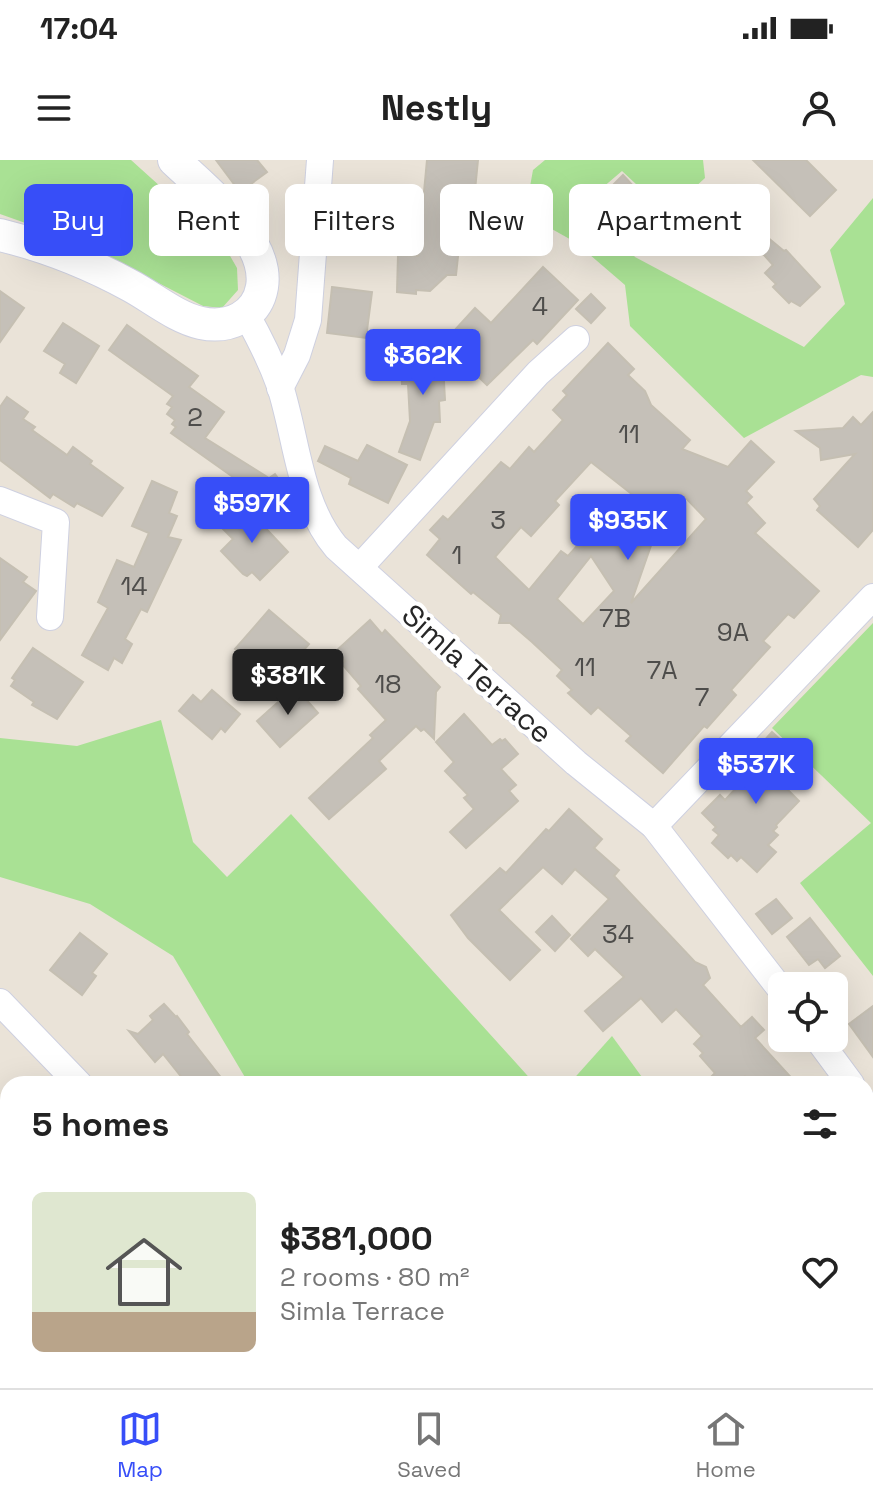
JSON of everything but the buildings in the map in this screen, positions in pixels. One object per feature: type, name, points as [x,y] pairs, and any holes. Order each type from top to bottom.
[{"type":"street","points":[[0,235],[45,246],[78,260],[200,323],[233,323],[255,305],[263,281],[257,254],[239,225],[174,160]]},
{"type":"street","points":[[280,388],[297,355],[308,320],[320,160]]},
{"type":"street","name":"Simla Terrace","points":[[246,314],[280,388],[312,508],[323,531],[576,763],[654,826],[768,973]]},
{"type":"street","points":[[360,567],[538,373],[576,339]]},
{"type":"street","points":[[0,500],[56,522],[50,617]]},
{"type":"street","points":[[654,826],[873,597]]},
{"type":"street","points":[[0,1002],[71,1076]]},
{"type":"street","points":[[827,1052],[845,1076]]},
{"type":"green space","points":[[0,160],[131,160],[158,184],[149,184],[149,256],[230,256],[237,268],[238,290],[222,308],[203,306],[106,256],[133,256],[133,184],[24,184],[24,223],[0,214]]},
{"type":"green space","points":[[545,160],[703,160],[705,178],[698,184],[636,184],[622,171],[607,184],[569,184],[569,239],[553,230],[553,184],[530,184],[533,170]]},
{"type":"green space","points":[[873,198],[873,377],[861,375],[744,438],[630,326],[625,285],[591,256],[634,256],[804,347],[845,304],[830,250]]},
{"type":"green space","points":[[873,623],[873,976],[800,883],[871,823],[772,728]]},
{"type":"green space","points":[[161,720],[193,842],[227,877],[291,814],[528,1076],[244,1076],[173,956],[90,904],[0,877],[0,738],[77,746]]},
{"type":"green space","points":[[612,1036],[641,1076],[576,1076]]}]
